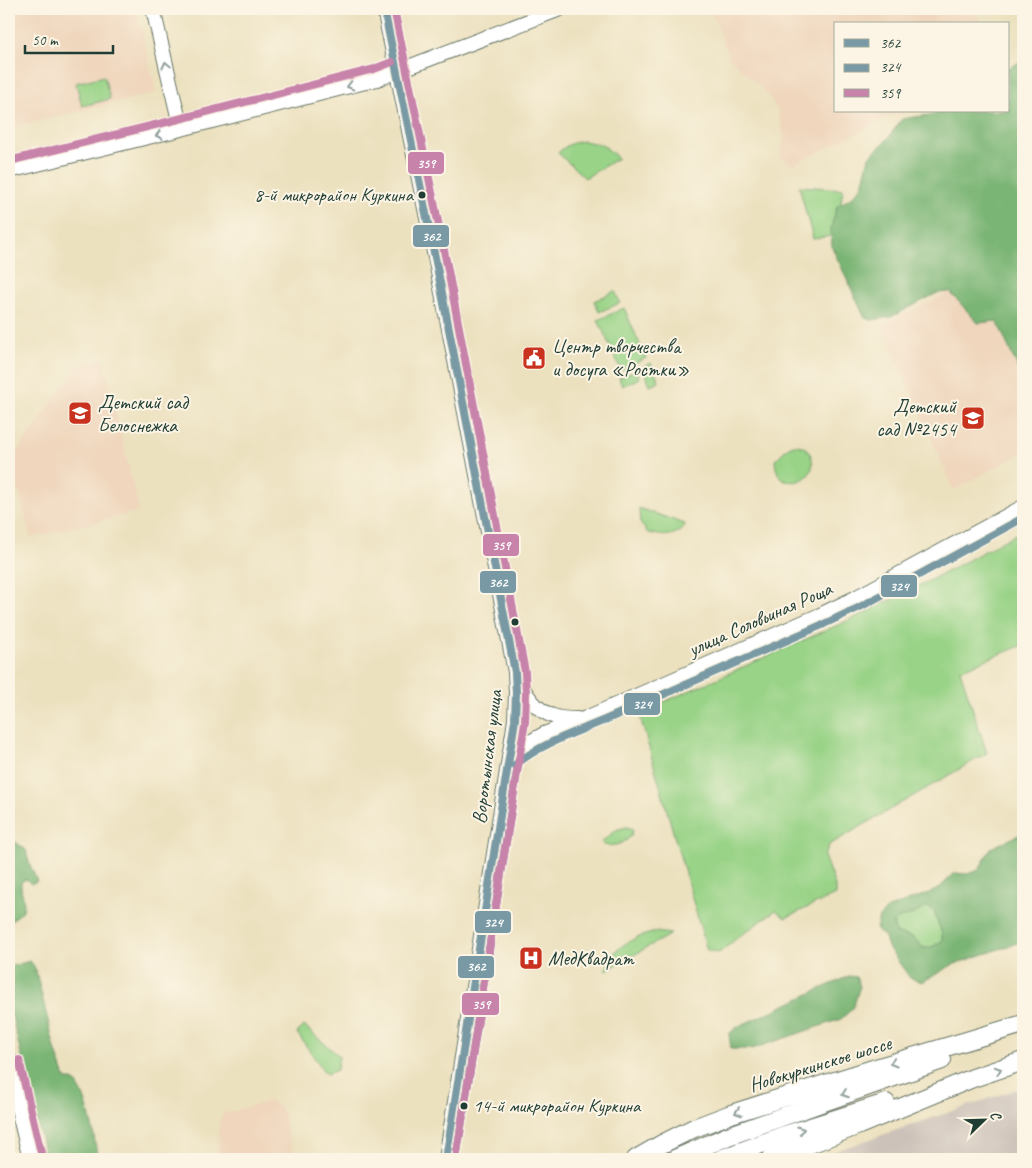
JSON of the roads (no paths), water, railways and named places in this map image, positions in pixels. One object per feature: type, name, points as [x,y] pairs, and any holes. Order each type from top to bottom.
[{"type":"main road","name":"Новокуркинское шоссе","points":[[636,1159],[694,1128],[731,1114],[1023,1024]]},
{"type":"main road","name":"Новокуркинское шоссе","points":[[675,1159],[706,1144],[1023,1032]]},
{"type":"main road","points":[[771,1159],[974,1078],[1023,1061]]},
{"type":"main road","points":[[9,1062],[32,1159]]},
{"type":"main road","points":[[721,1159],[770,1140],[915,1093],[974,1078]]},
{"type":"street","points":[[153,9],[181,130]]},
{"type":"street","name":"Воротынская улица","points":[[384,9],[437,267],[513,653],[515,672],[515,720],[446,1159]]},
{"type":"street","points":[[9,170],[181,130],[377,79],[560,9]]},
{"type":"street","name":"улица Соловьиная Роща","points":[[509,757],[521,747],[544,734],[820,615],[1023,507]]},
{"type":"street","points":[[515,672],[524,692],[543,712],[553,717],[580,720]]},
{"type":"place","name":"8-й микрорайон Куркина","points":[[422,195]]},
{"type":"place","name":"Центр творчества и досуга «Ростки»","points":[[534,358]]},
{"type":"place","name":"Детский сад Белоснежка","points":[[80,413]]},
{"type":"place","name":"Детский сад №2454","points":[[973,418]]},
{"type":"place","name":"МедКвадрат","points":[[531,958]]},
{"type":"place","name":"14-й микрорайон Куркина","points":[[464,1106]]}]
